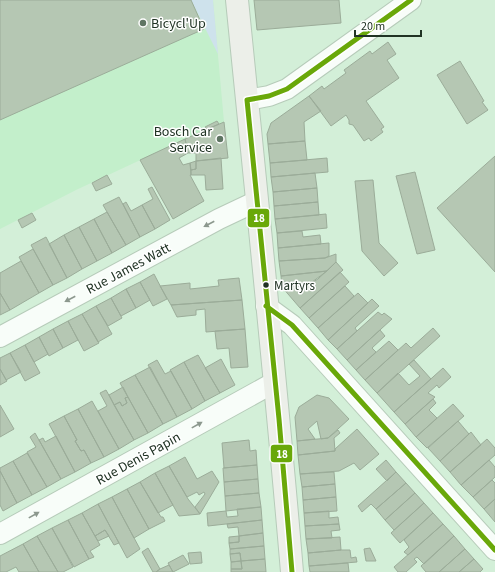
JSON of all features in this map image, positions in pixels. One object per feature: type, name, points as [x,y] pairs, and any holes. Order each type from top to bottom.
[{"type":"street","points":[[237,0],[266,306],[275,382],[292,572]]},
{"type":"street","points":[[247,100],[269,96],[287,89],[411,0]]},
{"type":"street","name":"Rue James Watt","points":[[0,337],[219,219],[257,201]]},
{"type":"street","points":[[266,306],[292,326],[495,550]]},
{"type":"street","name":"Rue Denis Papin","points":[[0,534],[275,382]]},
{"type":"shaded area","points":[[0,0],[213,0],[224,122],[219,124],[217,121],[205,127],[207,129],[76,190],[0,229]]},
{"type":"shaded area","points":[[191,0],[213,0],[218,54]]},
{"type":"building","points":[[0,0],[191,0],[204,29],[0,120]]},
{"type":"building","points":[[254,0],[339,0],[341,23],[257,30]]},
{"type":"building","points":[[388,42],[396,54],[387,60],[399,78],[366,101],[384,127],[381,129],[383,132],[371,141],[369,138],[364,141],[353,125],[349,124],[349,120],[346,115],[331,126],[309,96],[322,86],[324,89],[346,73],[344,70],[370,51],[372,54]]},
{"type":"building","points":[[460,61],[484,101],[482,102],[488,110],[467,124],[437,75]]},
{"type":"building","points":[[309,96],[321,111],[304,122],[305,141],[268,144],[267,134],[271,123]]},
{"type":"building","points":[[217,121],[219,124],[207,129],[205,127]]},
{"type":"building","points":[[224,122],[228,158],[196,161],[196,153],[188,153],[185,139]]},
{"type":"building","points":[[185,139],[188,153],[179,158],[183,165],[190,163],[190,175],[204,201],[173,219],[140,160]]},
{"type":"building","points":[[305,141],[307,160],[270,163],[268,144]]},
{"type":"building","points":[[495,156],[495,272],[437,208]]},
{"type":"building","points":[[221,158],[223,189],[206,190],[205,175],[191,175],[191,170],[196,169],[196,161]]},
{"type":"building","points":[[327,158],[328,172],[271,177],[270,163]]},
{"type":"building","points":[[196,161],[196,169],[191,170],[190,163]]},
{"type":"building","points":[[415,172],[435,250],[417,254],[396,176]]},
{"type":"building","points":[[315,173],[317,188],[273,192],[271,177]]},
{"type":"building","points":[[107,175],[112,184],[96,191],[92,183]]},
{"type":"building","points":[[373,180],[379,243],[398,263],[384,276],[362,251],[355,181]]},
{"type":"building","points":[[152,187],[170,220],[155,229],[142,205],[153,199],[148,189]]},
{"type":"building","points":[[317,188],[318,202],[274,206],[273,192]]},
{"type":"building","points":[[119,197],[140,237],[126,245],[103,205]]},
{"type":"building","points":[[126,202],[131,211],[142,205],[155,229],[140,237],[123,204]]},
{"type":"building","points":[[318,202],[319,215],[275,219],[274,206]]},
{"type":"building","points":[[107,212],[126,245],[112,253],[94,219]]},
{"type":"building","points":[[32,213],[36,220],[22,228],[18,220]]},
{"type":"building","points":[[326,214],[327,228],[277,233],[275,219]]},
{"type":"building","points":[[94,219],[112,253],[97,261],[79,227]]},
{"type":"building","points":[[79,227],[97,261],[82,269],[64,235]]},
{"type":"building","points":[[302,231],[303,237],[320,235],[321,244],[278,248],[277,233]]},
{"type":"building","points":[[64,235],[82,269],[67,278],[49,244]]},
{"type":"building","points":[[46,237],[67,278],[53,285],[31,245]]},
{"type":"building","points":[[329,243],[329,256],[325,258],[279,261],[278,248]]},
{"type":"building","points":[[33,249],[53,285],[39,293],[19,257]]},
{"type":"building","points":[[336,254],[336,262],[327,271],[281,276],[279,261],[325,258]]},
{"type":"building","points":[[21,261],[39,293],[10,310],[0,293],[0,273]]},
{"type":"building","points":[[336,262],[343,270],[300,308],[282,287],[308,285],[318,279]]},
{"type":"building","points":[[327,271],[308,285],[282,287],[281,276]]},
{"type":"building","points":[[340,272],[349,282],[309,318],[300,308]]},
{"type":"building","points":[[154,274],[167,299],[153,306],[140,282]]},
{"type":"building","points":[[239,278],[242,300],[171,305],[160,286],[190,283],[190,289],[219,286],[218,280]]},
{"type":"building","points":[[140,282],[150,300],[136,308],[126,289]]},
{"type":"building","points":[[345,286],[354,296],[318,328],[309,318]]},
{"type":"building","points":[[126,289],[136,308],[121,316],[111,298]]},
{"type":"building","points":[[0,293],[10,310],[0,315]]},
{"type":"building","points":[[358,293],[368,303],[328,340],[318,328]]},
{"type":"building","points":[[111,298],[122,318],[108,326],[96,306]]},
{"type":"building","points":[[372,299],[379,306],[355,328],[357,331],[337,349],[328,340]]},
{"type":"building","points":[[242,300],[245,329],[206,332],[205,309],[196,310],[196,315],[177,317],[171,305]]},
{"type":"building","points":[[96,306],[112,334],[98,342],[82,314]]},
{"type":"building","points":[[378,312],[382,315],[384,313],[392,319],[347,360],[337,349]]},
{"type":"building","points":[[82,314],[99,343],[84,351],[68,321]]},
{"type":"building","points":[[68,321],[78,340],[63,348],[53,329]]},
{"type":"building","points":[[433,328],[440,336],[377,393],[365,380],[406,343],[411,348]]},
{"type":"building","points":[[53,329],[63,348],[49,356],[39,337]]},
{"type":"building","points":[[245,329],[248,367],[231,368],[229,348],[217,349],[215,331]]},
{"type":"building","points":[[380,330],[385,336],[372,348],[376,352],[356,370],[347,360]]},
{"type":"building","points":[[39,337],[48,354],[34,362],[25,345]]},
{"type":"building","points":[[389,341],[398,350],[365,380],[356,370]]},
{"type":"building","points":[[25,345],[40,373],[25,381],[10,353]]},
{"type":"building","points":[[10,353],[21,372],[6,380],[0,369],[0,358]]},
{"type":"building","points":[[198,355],[220,393],[205,401],[184,362]]},
{"type":"building","points":[[221,359],[235,385],[220,393],[205,368]]},
{"type":"building","points":[[157,360],[165,374],[171,371],[192,409],[177,417],[148,365]]},
{"type":"building","points":[[414,360],[431,379],[394,412],[377,393],[398,373],[409,385],[420,376],[409,364]]},
{"type":"building","points":[[184,362],[205,401],[192,409],[170,370]]},
{"type":"building","points":[[150,367],[177,417],[163,424],[135,375]]},
{"type":"building","points":[[443,368],[451,377],[439,388],[437,385],[428,393],[435,397],[405,424],[394,412]]},
{"type":"building","points":[[0,369],[7,381],[0,385]]},
{"type":"building","points":[[135,375],[163,424],[148,433],[120,383]]},
{"type":"building","points":[[123,387],[128,397],[125,398],[127,403],[122,406],[120,402],[114,405],[109,395]]},
{"type":"building","points":[[106,390],[134,440],[119,449],[98,411],[107,406],[100,393]]},
{"type":"building","points":[[317,395],[329,398],[349,419],[328,438],[321,439],[317,421],[308,429],[315,439],[297,441],[295,417],[299,407]]},
{"type":"building","points":[[128,397],[148,433],[134,440],[114,405],[120,402],[122,406],[127,403],[125,398]]},
{"type":"building","points":[[433,399],[436,403],[429,410],[437,418],[416,437],[405,424]]},
{"type":"building","points":[[92,401],[119,449],[104,457],[78,409]]},
{"type":"building","points":[[453,404],[464,416],[427,448],[416,437]]},
{"type":"building","points":[[0,405],[14,429],[0,437]]},
{"type":"building","points":[[78,409],[104,457],[91,463],[84,450],[81,451],[75,441],[77,440],[64,416]]},
{"type":"building","points":[[64,416],[77,440],[75,441],[81,451],[84,450],[91,463],[75,472],[49,424]]},
{"type":"building","points":[[458,421],[469,434],[440,461],[428,448]]},
{"type":"building","points":[[357,429],[379,454],[360,470],[354,463],[339,471],[300,474],[298,455],[335,451],[335,449]]},
{"type":"building","points":[[338,430],[340,433],[334,438],[335,451],[298,455],[297,441],[328,438]]},
{"type":"building","points":[[471,432],[481,445],[450,472],[440,461]]},
{"type":"building","points":[[35,433],[61,479],[47,487],[27,452],[36,447],[30,437]]},
{"type":"building","points":[[56,436],[75,472],[61,479],[39,440],[43,438],[45,442]]},
{"type":"building","points":[[487,439],[495,448],[495,455],[461,485],[450,472]]},
{"type":"building","points":[[249,440],[250,451],[256,450],[257,465],[224,468],[222,443]]},
{"type":"building","points":[[27,453],[47,487],[32,495],[13,461]]},
{"type":"building","points":[[185,457],[197,479],[212,471],[219,482],[200,514],[195,507],[205,494],[204,492],[199,495],[197,492],[187,497],[169,466]]},
{"type":"building","points":[[386,460],[396,472],[387,481],[376,469]]},
{"type":"building","points":[[489,460],[495,467],[495,477],[473,497],[461,485]]},
{"type":"building","points":[[13,461],[32,495],[17,503],[0,471],[0,468]]},
{"type":"building","points":[[257,465],[258,479],[224,482],[223,468]]},
{"type":"building","points":[[169,466],[188,499],[200,514],[179,516],[155,473]]},
{"type":"building","points":[[0,471],[17,503],[3,511],[0,505]]},
{"type":"building","points":[[334,472],[335,484],[302,487],[300,474]]},
{"type":"building","points":[[396,472],[406,483],[376,509],[371,504],[362,512],[358,506]]},
{"type":"building","points":[[155,473],[173,505],[158,513],[140,482]]},
{"type":"building","points":[[258,479],[259,493],[225,496],[224,482]]},
{"type":"building","points":[[492,480],[495,483],[495,499],[484,509],[473,497]]},
{"type":"building","points":[[140,482],[161,517],[163,517],[165,521],[149,529],[127,489]]},
{"type":"building","points":[[406,483],[415,493],[385,520],[376,509]]},
{"type":"building","points":[[335,484],[336,497],[303,500],[302,487]]},
{"type":"building","points":[[127,489],[149,529],[134,538],[112,497]]},
{"type":"building","points":[[259,493],[261,507],[226,511],[225,496]]},
{"type":"building","points":[[415,493],[424,503],[394,530],[385,520]]},
{"type":"building","points":[[112,497],[140,549],[127,558],[98,504]]},
{"type":"building","points":[[336,497],[337,511],[304,513],[303,500]]},
{"type":"building","points":[[495,499],[495,522],[484,509]]},
{"type":"building","points":[[424,503],[433,513],[400,543],[391,533]]},
{"type":"building","points":[[98,504],[119,543],[114,545],[105,530],[95,536],[82,513]]},
{"type":"building","points":[[261,507],[262,520],[208,526],[207,513],[226,511],[227,517],[238,516],[237,509]]},
{"type":"building","points":[[329,511],[329,518],[338,517],[339,524],[305,526],[304,513]]},
{"type":"building","points":[[82,513],[100,545],[90,551],[94,557],[89,559],[68,520]]},
{"type":"building","points":[[433,513],[443,524],[408,555],[404,552],[409,547],[404,540]]},
{"type":"building","points":[[68,520],[89,559],[74,567],[52,528]]},
{"type":"building","points":[[262,520],[263,533],[239,536],[238,527],[228,528],[227,524]]},
{"type":"building","points":[[339,524],[340,530],[331,531],[332,538],[306,539],[305,526]]},
{"type":"building","points":[[443,524],[454,536],[424,564],[417,557],[414,559],[417,562],[406,572],[398,572],[394,567]]},
{"type":"building","points":[[52,528],[73,567],[63,572],[58,572],[37,536]]},
{"type":"building","points":[[105,530],[109,536],[98,541],[95,536]]},
{"type":"building","points":[[263,533],[264,546],[230,549],[229,543],[239,542],[239,536]]},
{"type":"building","points":[[37,536],[58,572],[39,572],[23,544]]},
{"type":"building","points":[[239,536],[239,542],[229,543],[229,537]]},
{"type":"building","points":[[454,536],[465,549],[439,572],[426,572],[421,566]]},
{"type":"building","points":[[340,537],[341,550],[308,553],[306,539]]},
{"type":"building","points":[[23,544],[39,572],[19,572],[16,567],[6,572],[0,572],[0,556]]},
{"type":"building","points":[[264,546],[265,559],[241,561],[240,553],[230,554],[230,549]]},
{"type":"building","points":[[148,548],[160,569],[156,572],[153,572],[142,552]]},
{"type":"building","points":[[370,548],[376,561],[366,561],[364,549]]},
{"type":"building","points":[[465,549],[474,559],[459,572],[439,572]]},
{"type":"building","points":[[350,550],[351,558],[356,557],[357,562],[309,566],[308,553]]},
{"type":"building","points":[[201,552],[202,563],[190,564],[188,553]]},
{"type":"building","points":[[240,553],[241,561],[231,562],[230,554]]},
{"type":"building","points":[[183,555],[189,564],[173,572],[168,563]]},
{"type":"building","points":[[265,559],[266,572],[231,572],[231,569],[242,569],[241,561]]},
{"type":"building","points":[[474,559],[483,569],[480,572],[459,572]]},
{"type":"building","points":[[241,561],[242,569],[231,569],[231,562]]},
{"type":"building","points":[[348,563],[349,572],[310,572],[309,566]]},
{"type":"building","points":[[169,565],[173,572],[156,572],[160,569]]},
{"type":"transit line","name":"18","points":[[247,100],[269,96],[287,89],[411,0]]},
{"type":"transit line","name":"18","points":[[247,100],[279,419],[292,572]]},
{"type":"transit line","name":"18","points":[[266,306],[292,325],[495,550]]},
{"type":"place","name":"Bicycl'Up","points":[[143,23]]},
{"type":"place","name":"Bosch Car Service","points":[[220,139]]},
{"type":"place","name":"Martyrs","points":[[266,285]]}]
